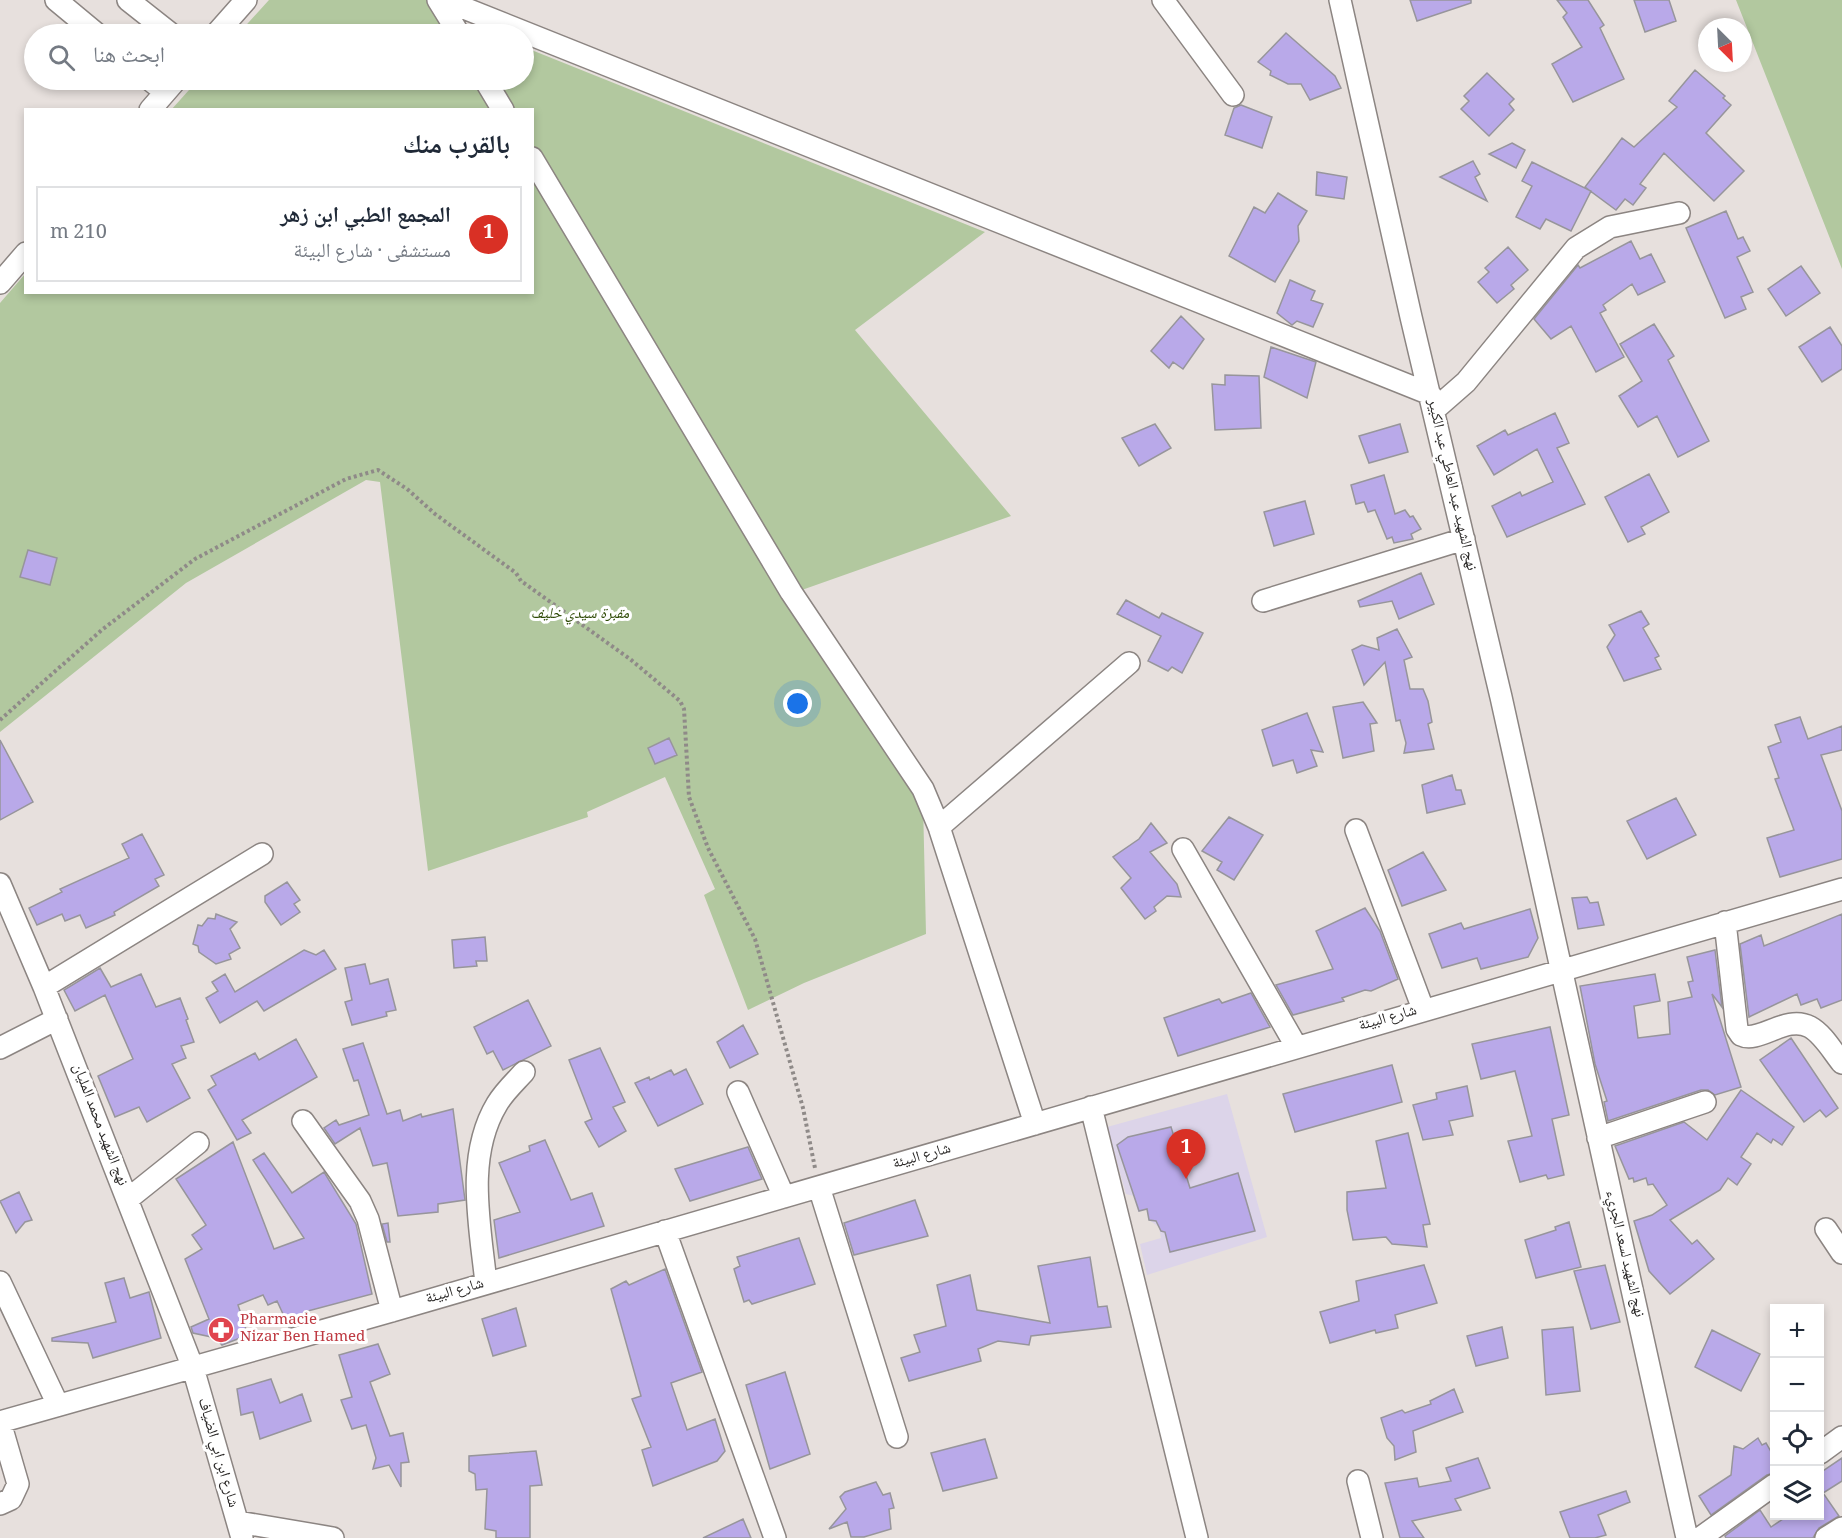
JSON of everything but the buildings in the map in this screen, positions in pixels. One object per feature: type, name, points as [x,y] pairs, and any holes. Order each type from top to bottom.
[{"type":"street","points":[[56,0],[85,24]]},
{"type":"street","points":[[128,0],[158,24]]},
{"type":"street","points":[[225,24],[246,0]]},
{"type":"street","points":[[438,0],[453,24]]},
{"type":"street","points":[[444,0],[503,24]]},
{"type":"street","points":[[1163,0],[1233,95]]},
{"type":"street","name":"نهج الشهيد عبد العاطي عبد الكبير","points":[[1340,0],[1561,970]]},
{"type":"street","points":[[534,37],[1432,402],[1466,382],[1576,248],[1610,227],[1679,213]]},
{"type":"street","points":[[151,108],[161,90]]},
{"type":"street","points":[[491,90],[502,108]]},
{"type":"street","points":[[534,161],[791,592],[923,789],[939,827],[1035,1124]]},
{"type":"street","points":[[0,283],[24,255]]},
{"type":"street","points":[[1263,601],[1464,539]]},
{"type":"street","points":[[939,827],[1129,663]]},
{"type":"street","points":[[1356,830],[1423,1009]]},
{"type":"street","points":[[1183,849],[1296,1046]]},
{"type":"street","points":[[44,987],[262,854]]},
{"type":"street","name":"نهج الشهيد محمد المليان","points":[[0,884],[57,1019],[193,1368]]},
{"type":"street","name":"شارع البيئة","points":[[0,1422],[393,1311],[1842,888]]},
{"type":"street","points":[[1725,922],[1737,1029],[1741,1035],[1752,1036],[1788,1024],[1801,1024],[1819,1034],[1842,1063]]},
{"type":"street","name":"نهج الشهيد لسعد الجريء","points":[[1561,970],[1687,1538]]},
{"type":"street","points":[[0,1048],[57,1019]]},
{"type":"street","points":[[486,1283],[477,1185],[479,1158],[485,1131],[498,1102],[524,1072]]},
{"type":"street","points":[[738,1092],[784,1197]]},
{"type":"street","points":[[1598,1138],[1705,1102]]},
{"type":"street","points":[[1091,1107],[1197,1538]]},
{"type":"street","points":[[303,1122],[360,1201],[368,1219],[393,1311]]},
{"type":"street","points":[[128,1199],[198,1143]]},
{"type":"street","points":[[819,1186],[897,1437]]},
{"type":"street","points":[[1826,1229],[1842,1253]]},
{"type":"street","points":[[665,1231],[775,1538]]},
{"type":"street","points":[[0,1282],[58,1405]]},
{"type":"street","name":"شارع ابن ابي الضياف","points":[[193,1368],[240,1530]]},
{"type":"street","points":[[0,1422],[18,1484],[11,1499],[0,1504]]},
{"type":"street","points":[[1824,1450],[1842,1437]]},
{"type":"street","points":[[1358,1481],[1372,1538]]},
{"type":"street","points":[[1700,1538],[1770,1488]]},
{"type":"street","points":[[1826,1538],[1842,1528]]},
{"type":"street","points":[[240,1530],[333,1538]]},
{"type":"path","points":[[0,720],[103,629],[195,559],[346,479],[378,470],[408,489],[435,514],[516,573],[521,581],[630,659],[680,701],[687,716],[689,797],[708,848],[755,939],[803,1108],[819,1186]]},
{"type":"shaded area","points":[[1227,1094],[1267,1237],[1147,1275],[1140,1244],[1161,1238],[1159,1227],[1149,1220],[1147,1209],[1138,1212],[1134,1196],[1126,1194],[1107,1127]]},
{"type":"green space","points":[[269,0],[433,0],[447,24],[247,24]]},
{"type":"green space","points":[[1736,0],[1842,0],[1842,269],[1752,41],[1752,18],[1743,18]]},
{"type":"green space","points":[[534,51],[985,232],[855,330],[1011,516],[799,591],[534,146],[534,108],[511,108],[500,90],[534,90]]},
{"type":"green space","points":[[189,90],[485,90],[495,108],[173,108]]},
{"type":"green space","name":"مقبرة سيدي خليف","points":[[534,175],[741,530],[923,802],[926,934],[804,983],[748,1010],[704,895],[715,889],[665,777],[587,812],[588,817],[428,871],[380,482],[366,480],[186,583],[0,732],[0,303],[24,275],[24,294],[534,294]]},
{"type":"place","name":"المجمع الطبي ابن زهر","points":[[1186,1179]]},
{"type":"place","name":"Pharmacie Nizar Ben Hamed","points":[[221,1330]]}]
